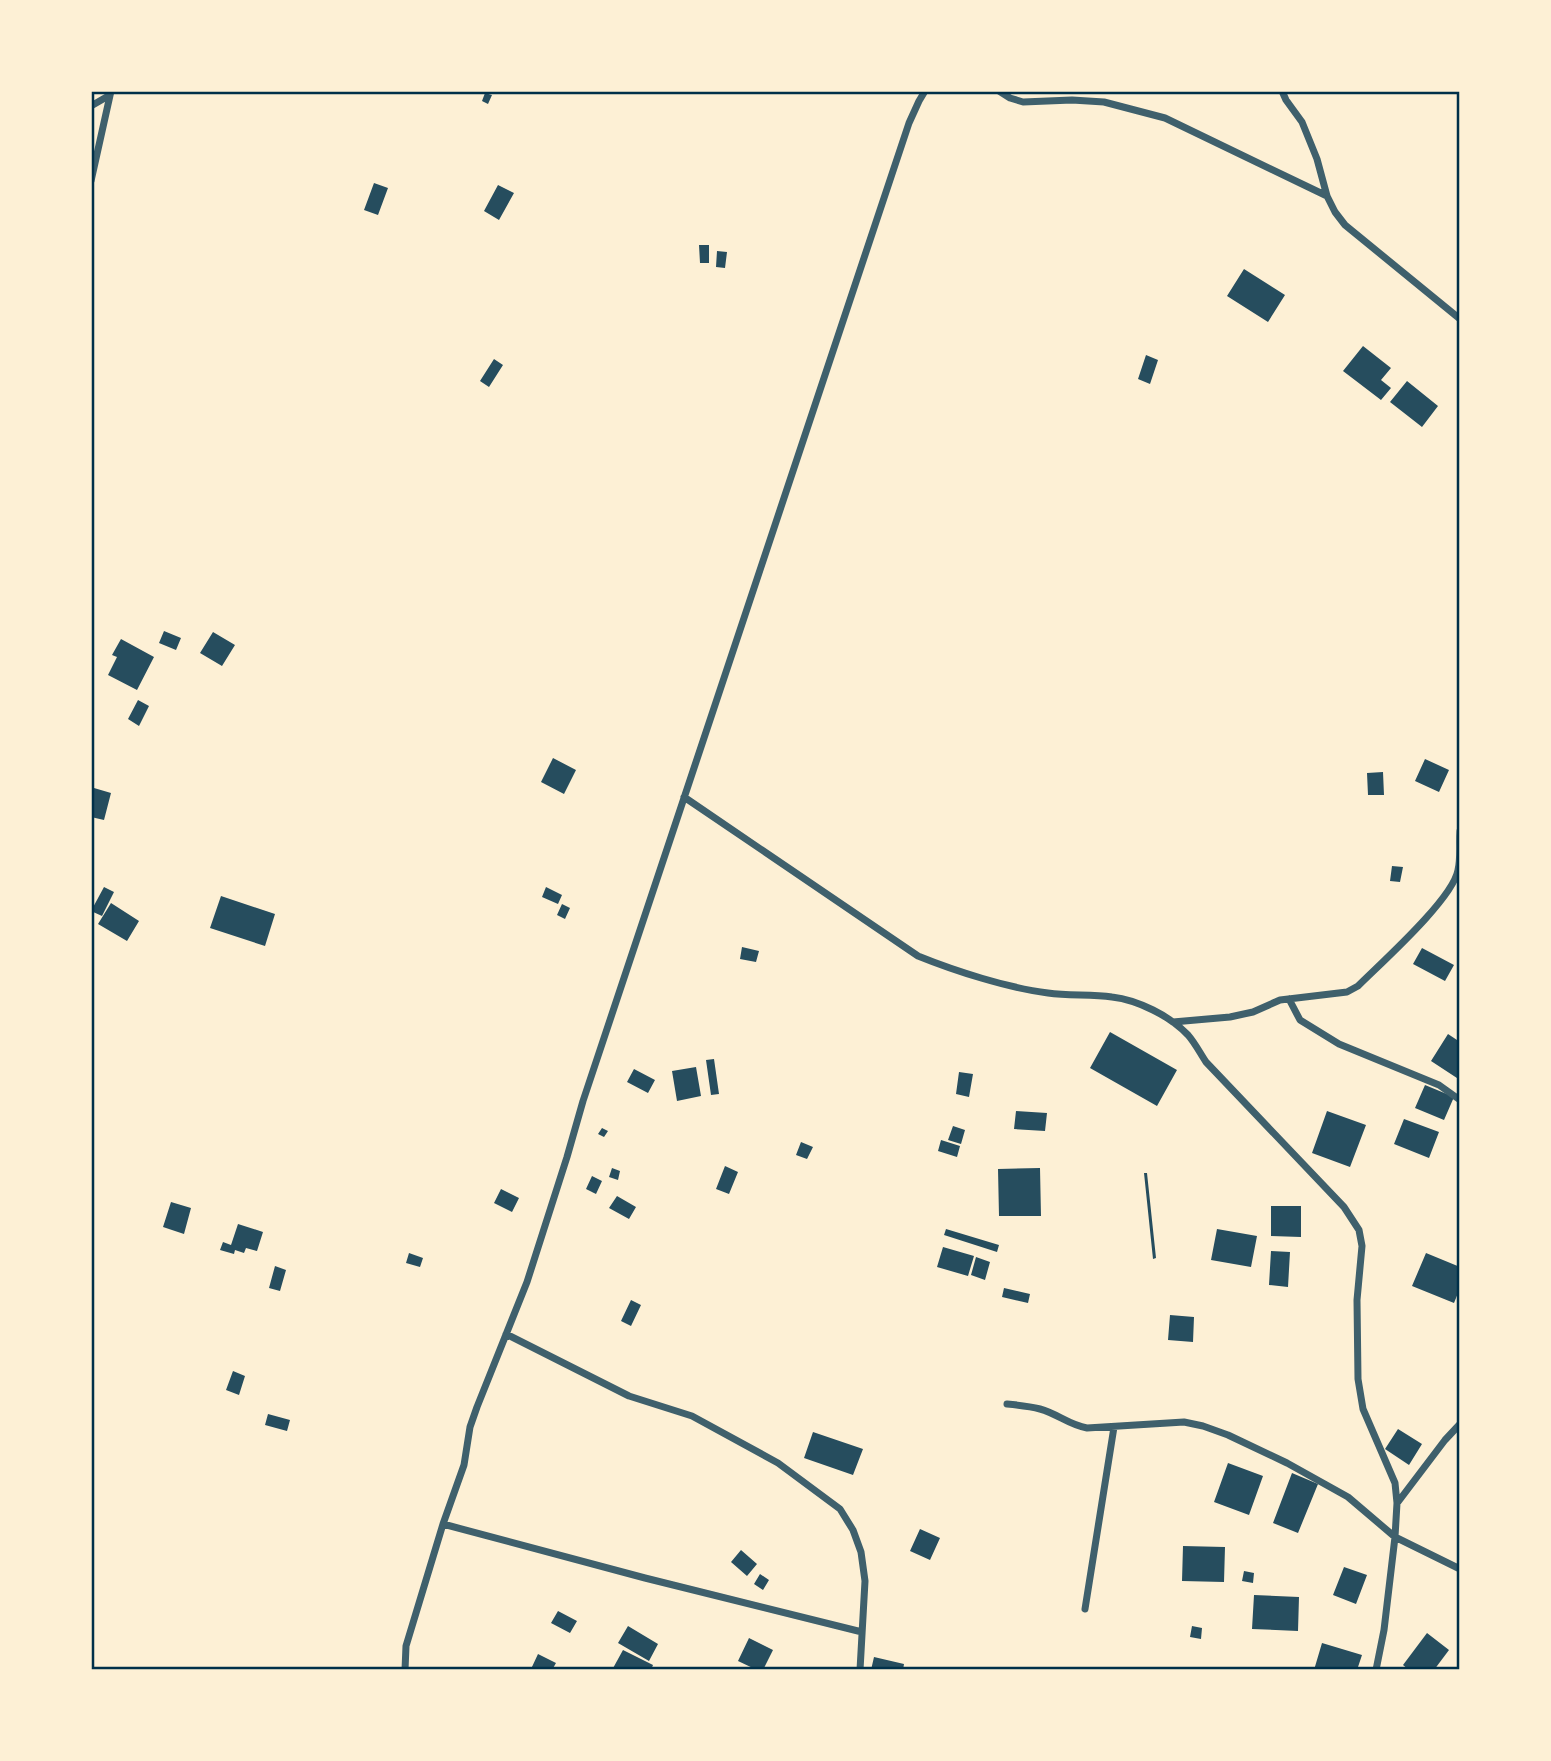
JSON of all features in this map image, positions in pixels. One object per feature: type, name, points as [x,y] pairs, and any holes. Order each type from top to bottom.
[{"type":"street","points":[[405,1670],[407,1646],[443,1524],[464,1465],[470,1427],[527,1282],[583,1101],[906,131],[925,91]]},
{"type":"street","points":[[999,91],[1023,102],[1072,100],[1104,103],[1165,118],[1327,196]]},
{"type":"street","points":[[1282,91],[1302,122],[1317,159],[1327,196],[1345,225],[1460,319]]},
{"type":"street","points":[[91,106],[111,93]]},
{"type":"street","points":[[91,181],[111,93]]},
{"type":"street","points":[[684,797],[918,956],[1006,984],[1047,993],[1124,998],[1173,1022],[1188,1035],[1206,1062],[1344,1206],[1359,1230],[1362,1246],[1357,1300],[1357,1380],[1363,1409],[1395,1483],[1397,1503],[1384,1630],[1376,1670]]},
{"type":"street","points":[[1173,1022],[1230,1017],[1253,1012],[1280,1000],[1348,992],[1358,986],[1411,933],[1453,884],[1458,870],[1460,831]]},
{"type":"street","points":[[1289,999],[1300,1020],[1339,1044],[1439,1085],[1460,1100]]},
{"type":"street","points":[[506,1334],[628,1396],[692,1416],[778,1463],[840,1509],[853,1530],[861,1552],[865,1581],[860,1670]]},
{"type":"street","points":[[1007,1404],[1041,1409],[1073,1426],[1087,1428],[1184,1422],[1215,1431],[1287,1463],[1348,1497],[1395,1537],[1460,1569]]},
{"type":"street","points":[[1397,1503],[1460,1424]]},
{"type":"street","points":[[1085,1609],[1114,1427]]},
{"type":"street","points":[[443,1524],[862,1632]]},
{"type":"building","points":[[485,93],[492,95],[488,104],[482,101]]},
{"type":"building","points":[[374,183],[388,188],[378,215],[364,210]]},
{"type":"building","points":[[498,185],[514,193],[499,220],[484,211]]},
{"type":"building","points":[[699,245],[709,245],[709,263],[700,263]]},
{"type":"building","points":[[717,251],[727,252],[725,268],[716,267]]},
{"type":"building","points":[[1244,269],[1285,295],[1268,322],[1227,296]]},
{"type":"building","points":[[1363,346],[1391,368],[1381,380],[1391,388],[1381,400],[1343,371]]},
{"type":"building","points":[[1146,355],[1158,360],[1150,384],[1138,379]]},
{"type":"building","points":[[494,359],[503,365],[489,387],[480,381]]},
{"type":"building","points":[[1407,381],[1438,406],[1422,427],[1390,402]]},
{"type":"building","points":[[164,631],[181,638],[176,650],[159,643]]},
{"type":"building","points":[[213,632],[235,645],[222,666],[200,653]]},
{"type":"building","points":[[121,639],[154,657],[137,690],[108,675],[117,657],[112,655]]},
{"type":"building","points":[[138,700],[149,706],[139,726],[128,719]]},
{"type":"building","points":[[553,758],[576,770],[564,794],[541,782]]},
{"type":"building","points":[[1425,759],[1449,770],[1439,792],[1415,781]]},
{"type":"building","points":[[1383,772],[1384,795],[1368,795],[1367,773]]},
{"type":"building","points":[[94,788],[111,793],[104,820],[91,817]]},
{"type":"building","points":[[1392,866],[1403,867],[1400,882],[1390,881]]},
{"type":"building","points":[[104,887],[114,892],[102,916],[91,911]]},
{"type":"building","points":[[546,887],[562,895],[558,904],[542,897]]},
{"type":"building","points":[[221,896],[275,914],[265,946],[210,928]]},
{"type":"building","points":[[111,903],[139,921],[127,941],[98,924]]},
{"type":"building","points":[[562,904],[570,908],[565,919],[557,915]]},
{"type":"building","points":[[742,947],[759,951],[756,962],[740,959]]},
{"type":"building","points":[[1422,948],[1454,965],[1445,981],[1413,964]]},
{"type":"building","points":[[1110,1032],[1177,1070],[1157,1106],[1090,1068]]},
{"type":"building","points":[[1448,1034],[1460,1042],[1460,1080],[1431,1061]]},
{"type":"building","points":[[714,1059],[719,1094],[711,1095],[706,1060]]},
{"type":"building","points":[[696,1067],[701,1096],[677,1101],[672,1071]]},
{"type":"building","points":[[634,1069],[655,1080],[648,1093],[627,1082]]},
{"type":"building","points":[[959,1072],[973,1074],[969,1097],[956,1094]]},
{"type":"building","points":[[1425,1085],[1454,1097],[1444,1120],[1415,1108]]},
{"type":"building","points":[[1016,1111],[1047,1113],[1045,1131],[1014,1129]]},
{"type":"building","points":[[1327,1111],[1366,1125],[1350,1167],[1312,1153]]},
{"type":"building","points":[[1404,1119],[1439,1132],[1429,1158],[1394,1144]]},
{"type":"building","points":[[953,1126],[965,1130],[961,1144],[948,1140]]},
{"type":"building","points":[[602,1128],[608,1131],[604,1137],[598,1134]]},
{"type":"building","points":[[941,1140],[960,1146],[957,1157],[938,1151]]},
{"type":"building","points":[[801,1142],[813,1147],[807,1159],[796,1155]]},
{"type":"building","points":[[725,1166],[738,1172],[729,1194],[716,1189]]},
{"type":"building","points":[[612,1168],[620,1171],[618,1180],[609,1177]]},
{"type":"building","points":[[1040,1168],[1041,1216],[999,1216],[998,1169]]},
{"type":"building","points":[[1144,1173],[1147,1173],[1156,1258],[1153,1259]]},
{"type":"building","points":[[592,1176],[602,1181],[596,1194],[586,1189]]},
{"type":"building","points":[[501,1189],[519,1198],[512,1212],[494,1203]]},
{"type":"building","points":[[617,1196],[636,1207],[629,1219],[609,1208]]},
{"type":"building","points":[[171,1202],[191,1208],[184,1234],[163,1227]]},
{"type":"building","points":[[1271,1206],[1301,1206],[1301,1237],[1271,1236]]},
{"type":"building","points":[[238,1224],[263,1232],[257,1251],[246,1248],[244,1253],[235,1250],[234,1254],[220,1250],[223,1242],[231,1245]]},
{"type":"building","points":[[946,1229],[999,1245],[997,1252],[944,1235]]},
{"type":"building","points":[[1217,1229],[1257,1236],[1251,1267],[1211,1260]]},
{"type":"building","points":[[943,1247],[974,1256],[968,1276],[937,1267]]},
{"type":"building","points":[[1271,1251],[1290,1252],[1288,1287],[1269,1285]]},
{"type":"building","points":[[409,1253],[423,1258],[420,1267],[406,1263]]},
{"type":"building","points":[[1426,1253],[1460,1267],[1460,1288],[1454,1303],[1412,1286]]},
{"type":"building","points":[[976,1257],[990,1262],[985,1280],[971,1275]]},
{"type":"building","points":[[275,1266],[286,1270],[280,1291],[269,1288]]},
{"type":"building","points":[[1004,1288],[1030,1294],[1028,1303],[1002,1297]]},
{"type":"building","points":[[631,1300],[641,1305],[631,1326],[621,1321]]},
{"type":"building","points":[[1170,1315],[1194,1317],[1193,1342],[1168,1340]]},
{"type":"building","points":[[233,1371],[245,1376],[239,1395],[226,1390]]},
{"type":"building","points":[[268,1414],[290,1420],[287,1431],[265,1425]]},
{"type":"building","points":[[1398,1429],[1422,1444],[1409,1465],[1385,1449]]},
{"type":"building","points":[[813,1432],[863,1449],[853,1475],[804,1458]]},
{"type":"building","points":[[1228,1463],[1263,1476],[1249,1515],[1214,1502]]},
{"type":"building","points":[[1292,1473],[1318,1484],[1298,1533],[1273,1523]]},
{"type":"building","points":[[920,1529],[940,1538],[930,1560],[910,1551]]},
{"type":"building","points":[[1183,1546],[1225,1547],[1224,1582],[1182,1581]]},
{"type":"building","points":[[741,1550],[757,1564],[747,1576],[731,1562]]},
{"type":"building","points":[[1344,1567],[1367,1575],[1356,1604],[1333,1595]]},
{"type":"building","points":[[1244,1571],[1254,1573],[1253,1583],[1242,1581]]},
{"type":"building","points":[[760,1574],[769,1580],[763,1590],[754,1584]]},
{"type":"building","points":[[1254,1595],[1299,1597],[1298,1631],[1252,1629]]},
{"type":"building","points":[[558,1611],[577,1621],[570,1633],[551,1623]]},
{"type":"building","points":[[628,1626],[658,1644],[649,1661],[618,1643]]},
{"type":"building","points":[[1192,1626],[1202,1628],[1201,1639],[1190,1637]]},
{"type":"building","points":[[1427,1633],[1449,1650],[1434,1670],[1409,1670],[1403,1665]]},
{"type":"building","points":[[749,1638],[773,1650],[763,1670],[738,1661]]},
{"type":"building","points":[[1322,1643],[1362,1655],[1357,1670],[1314,1670]]},
{"type":"building","points":[[623,1650],[653,1665],[651,1670],[612,1670]]},
{"type":"building","points":[[538,1654],[556,1663],[552,1670],[531,1669]]},
{"type":"building","points":[[874,1657],[904,1664],[903,1670],[871,1670]]}]
